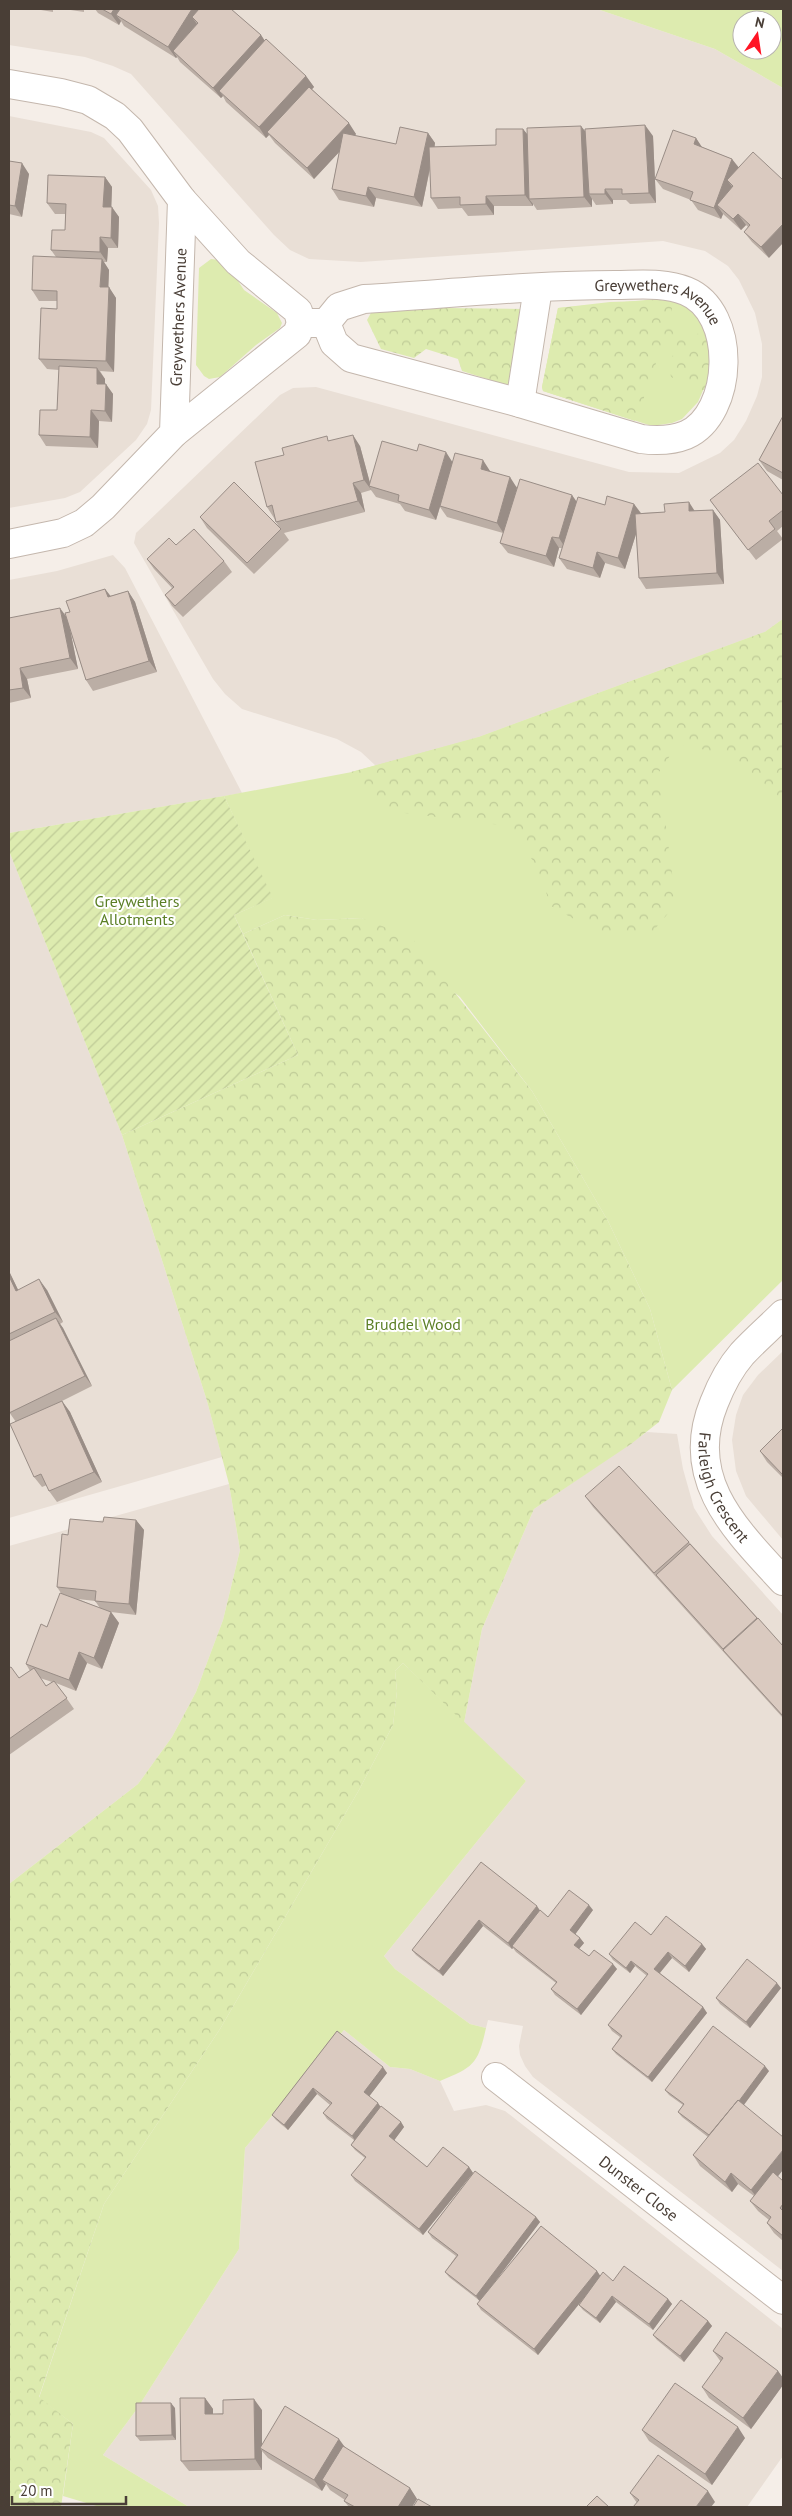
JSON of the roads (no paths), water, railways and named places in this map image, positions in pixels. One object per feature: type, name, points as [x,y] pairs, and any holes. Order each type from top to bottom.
[{"type":"street","name":"Greywethers Avenue","points":[[9,84],[61,93],[88,100],[115,116],[130,130],[182,200],[238,262],[314,323],[351,358],[520,403],[641,440],[666,439],[686,434],[706,416],[720,387],[724,352],[719,327],[707,306],[688,291],[674,287],[655,285],[538,288],[364,300],[339,307],[314,323],[297,334],[174,433],[103,507],[84,523],[63,533],[9,544]]},
{"type":"street","name":"Greywethers Avenue","points":[[174,433],[182,200]]},
{"type":"street","points":[[520,403],[538,288]]},
{"type":"street","name":"Farleigh Crescent","points":[[783,1314],[742,1354],[724,1380],[704,1430],[703,1444],[705,1464],[712,1488],[725,1512],[744,1539],[783,1581]]},
{"type":"street","name":"Dunster Close","points":[[496,2077],[783,2300]]},
{"type":"park label","name":"Greywethers Allotments","points":[[137,910]]},
{"type":"park label","name":"Bruddel Wood","points":[[413,1324]]}]
